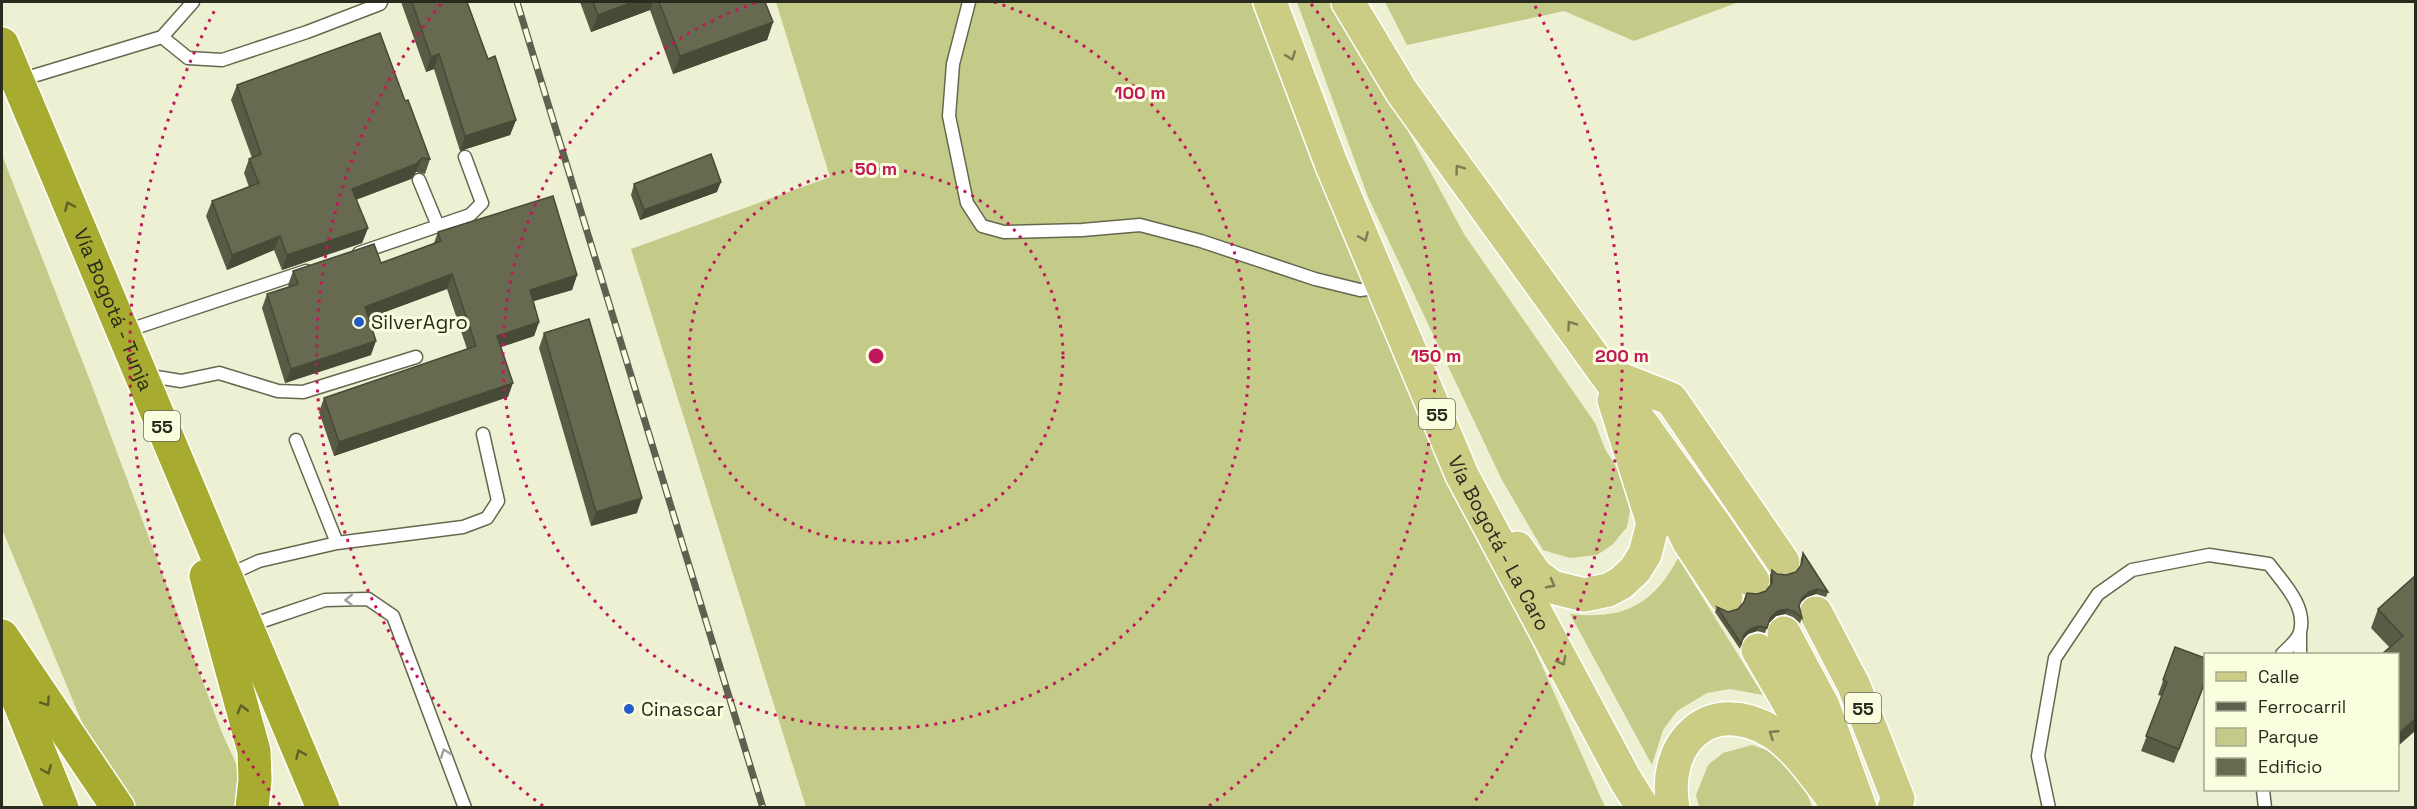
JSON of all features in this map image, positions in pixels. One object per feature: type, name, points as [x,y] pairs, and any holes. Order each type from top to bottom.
[{"type":"highway","name":"Vía Bogotá - Tunja","points":[[2,44],[322,807]]},
{"type":"highway","points":[[172,451],[254,751],[255,780],[252,807]]},
{"type":"highway","points":[[2,636],[118,807]]},
{"type":"highway","points":[[2,657],[62,807]]},
{"type":"main road","name":"Vía Bogotá - La Caro","points":[[1270,2],[1331,162],[1385,286],[1462,475],[1620,770],[1643,807]]},
{"type":"main road","points":[[1348,2],[1402,92],[1754,581],[1671,399],[1605,373]]},
{"type":"main road","points":[[1462,475],[1536,575],[1552,587],[1584,595],[1608,590],[1621,583],[1635,570],[1645,554],[1653,523],[1605,373]]},
{"type":"main road","points":[[1786,632],[1850,807]]},
{"type":"main road","name":"55","points":[[1786,632],[1810,715],[1855,807]]},
{"type":"main road","name":"55","points":[[1786,632],[1823,706],[1860,807]]},
{"type":"main road","name":"55","points":[[1786,632],[1837,697],[1877,807]]},
{"type":"main road","name":"55","points":[[1786,632],[1854,686],[1898,799],[1894,807]]},
{"type":"main road","points":[[1672,807],[1672,770],[1678,749],[1692,733],[1708,724],[1729,718],[1751,721],[1786,743],[1840,807]]},
{"type":"lane","points":[[16,81],[162,37],[193,2]]},
{"type":"lane","points":[[162,37],[188,58],[222,60],[307,32],[381,2]]},
{"type":"lane","points":[[969,2],[953,64],[949,116],[967,203],[982,226],[1004,232],[1082,231],[1140,225],[1202,242],[1316,279],[1360,290],[1385,286]]},
{"type":"lane","points":[[349,256],[470,215],[482,203],[465,156]]},
{"type":"lane","points":[[419,180],[438,226]]},
{"type":"lane","points":[[122,333],[315,268]]},
{"type":"lane","points":[[140,374],[181,381],[219,373],[278,391],[303,392],[416,357]]},
{"type":"lane","points":[[225,576],[259,561],[337,543],[463,527],[487,518],[498,501],[483,434]]},
{"type":"lane","points":[[296,440],[337,543]]},
{"type":"lane","points":[[2049,807],[2038,756],[2055,658],[2098,594],[2132,570],[2209,555],[2269,564],[2293,596],[2301,615],[2300,653]]},
{"type":"lane","points":[[246,627],[325,600],[368,600],[393,616],[465,807]]},
{"type":"lane","points":[[2283,653],[2300,634]]},
{"type":"lane","points":[[2263,791],[2265,807]]},
{"type":"green space","points":[[776,2],[1251,2],[1427,408],[1605,807],[806,807],[631,249],[830,177]]},
{"type":"green space","points":[[1297,2],[1338,2],[1464,234],[1595,423],[1605,449],[1633,494],[1627,527],[1612,545],[1597,555],[1570,558],[1543,550],[1502,480],[1368,197]]},
{"type":"green space","points":[[1385,2],[1739,2],[1634,41],[1564,11],[1407,45]]},
{"type":"green space","points":[[2,155],[94,391],[222,733],[256,807],[112,807],[105,778],[2,529]]},
{"type":"green space","points":[[1678,558],[1763,695],[1730,689],[1707,693],[1677,711],[1663,730],[1652,765],[1570,614],[1605,615],[1634,606],[1658,588]]},
{"type":"green space","points":[[1752,745],[1784,756],[1804,785],[1812,807],[1699,807],[1696,795],[1708,765],[1723,753]]},
{"type":"building","points":[[412,2],[467,2],[488,59],[495,56],[516,120],[465,136],[439,54],[431,57]]},
{"type":"building","points":[[593,2],[633,2],[598,15]]},
{"type":"building","points":[[659,2],[765,2],[773,22],[680,56]]},
{"type":"building","points":[[380,33],[405,101],[408,100],[430,159],[422,158],[416,164],[352,189],[368,228],[287,255],[280,236],[232,255],[212,201],[259,183],[249,159],[261,154],[237,85]]},
{"type":"building","points":[[711,154],[721,182],[644,210],[634,184]]},
{"type":"building","points":[[553,196],[577,275],[530,290],[539,322],[497,336],[513,383],[339,442],[324,398],[476,346],[452,274],[365,307],[376,341],[291,369],[267,294],[298,284],[293,271],[374,244],[381,263],[441,241],[438,232]]},
{"type":"building","points":[[589,319],[642,498],[596,512],[544,333]]},
{"type":"building","points":[[1803,553],[1828,592],[1818,589],[1809,592],[1802,598],[1799,606],[1802,618],[1787,609],[1778,611],[1770,618],[1767,628],[1759,626],[1750,629],[1744,635],[1741,644],[1717,607],[1728,612],[1738,609],[1747,593],[1757,594],[1766,591],[1772,583],[1772,570],[1777,574],[1786,575],[1796,572],[1802,564]]},
{"type":"building","points":[[2415,576],[2415,719],[2399,733],[2399,653],[2383,653],[2403,636],[2378,609]]},
{"type":"building","points":[[2175,647],[2204,658],[2204,685],[2179,749],[2146,736],[2167,682],[2163,680]]},
{"type":"tunnel","points":[[1768,571],[1801,623]]},
{"type":"railway","points":[[517,2],[763,808]]},
{"type":"place","name":"SilverAgro","points":[[359,322]]},
{"type":"place","name":"Cinascar","points":[[629,709]]}]
